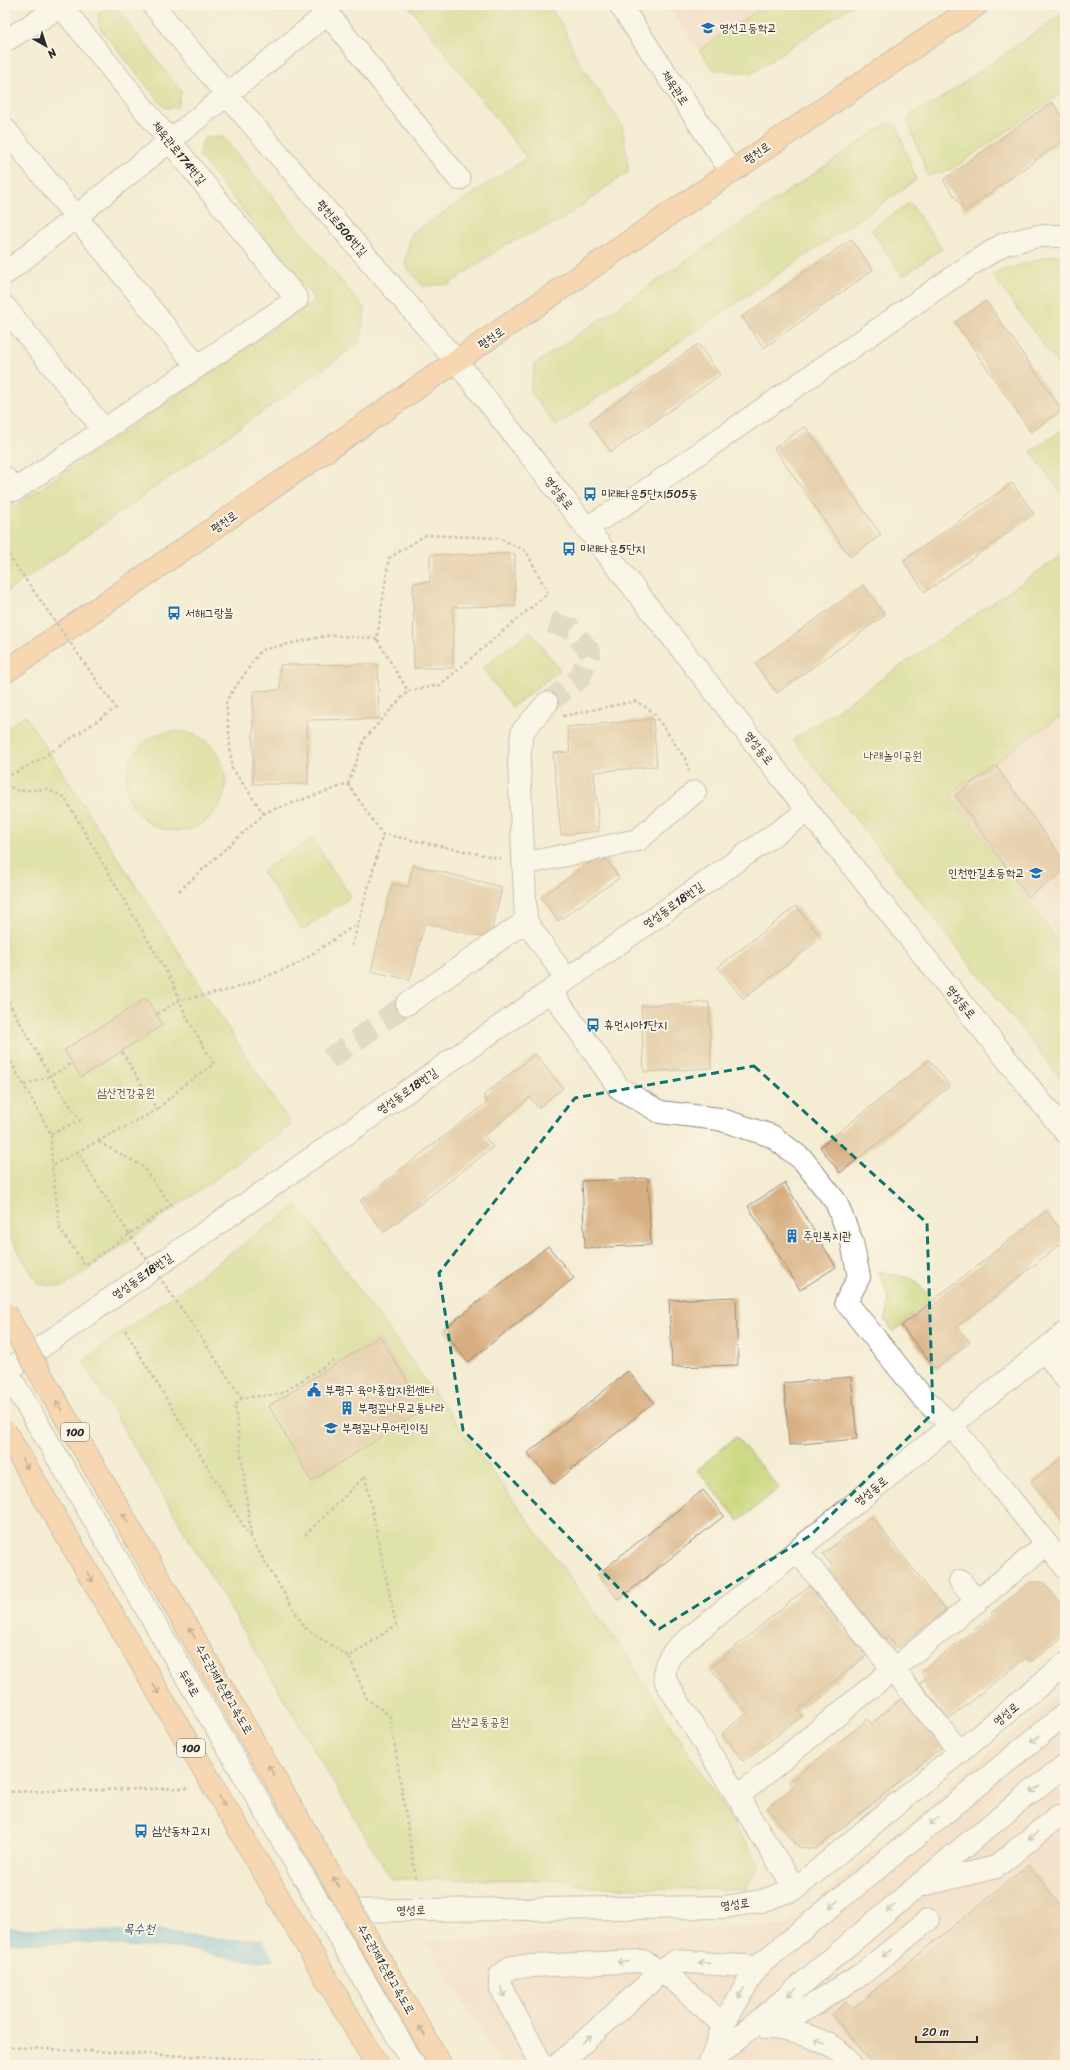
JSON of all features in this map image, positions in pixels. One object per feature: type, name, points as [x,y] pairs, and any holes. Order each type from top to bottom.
[{"type":"main road","name":"평천로","points":[[5,672],[457,362],[731,171],[977,5]]},
{"type":"main road","name":"수도권제1순환고속도로","points":[[5,1313],[442,2065]]},
{"type":"main road","name":"100","points":[[5,1431],[376,2065]]},
{"type":"street","name":"평천로506번길","points":[[153,5],[227,95],[457,362]]},
{"type":"street","name":"체육관로","points":[[620,5],[731,171]]},
{"type":"street","name":"체육관로174번길","points":[[5,41],[62,6],[297,299],[197,366]]},
{"type":"street","points":[[5,274],[227,95],[325,9],[459,179]]},
{"type":"street","points":[[5,129],[197,366],[104,430],[10,484]]},
{"type":"street","points":[[586,528],[634,498],[972,264],[1004,244],[1038,236],[1065,236]]},
{"type":"street","points":[[5,307],[104,430]]},
{"type":"street","name":"영성동로","points":[[457,362],[808,811],[1065,1132]]},
{"type":"street","points":[[551,710],[522,732],[519,763],[526,921],[559,985],[619,1088],[660,1112],[719,1119],[772,1136],[803,1160],[836,1202],[852,1242],[859,1277],[846,1302],[924,1399],[952,1425],[1065,1567]]},
{"type":"street","points":[[523,864],[638,840],[695,792]]},
{"type":"street","name":"영성동로18번길","points":[[6,1370],[808,811]]},
{"type":"street","points":[[407,1004],[526,921]]},
{"type":"street","name":"영성동로","points":[[795,1889],[666,1682],[664,1672],[666,1660],[677,1648],[1065,1333]]},
{"type":"street","points":[[1044,1350],[1065,1378]]},
{"type":"street","name":"두레로","points":[[6,1370],[322,1911],[414,2065]]},
{"type":"street","points":[[738,1796],[1047,1544]]},
{"type":"street","points":[[797,1551],[960,1752]]},
{"type":"street","points":[[960,1581],[976,1602]]},
{"type":"street","name":"영성로","points":[[322,1911],[725,1907],[761,1901],[795,1889],[1065,1664]]},
{"type":"street","points":[[710,2064],[723,2025],[757,1967],[1065,1714]]},
{"type":"street","points":[[710,2064],[749,2029],[918,1886],[1065,1765]]},
{"type":"street","points":[[918,1886],[996,1867],[1063,1815]]},
{"type":"street","points":[[776,2028],[862,1974],[928,1920]]},
{"type":"street","points":[[542,2065],[500,1986],[500,1976],[511,1967],[643,1961],[675,1981],[723,2025]]},
{"type":"street","points":[[558,2065],[648,1984],[660,1971],[675,1961],[757,1967]]},
{"type":"street","points":[[749,2029],[776,2028],[820,2041],[841,2053],[851,2065]]},
{"type":"path","points":[[348,784],[365,738],[408,691],[440,685],[548,593],[526,551],[499,538],[426,536],[389,558],[377,639],[408,691]]},
{"type":"path","points":[[5,550],[116,708],[37,761],[5,778]]},
{"type":"path","points":[[264,814],[232,768],[226,701],[261,650],[330,635],[377,639]]},
{"type":"path","points":[[551,710],[636,701],[653,712],[686,760],[695,792]]},
{"type":"path","points":[[5,784],[18,791],[47,790],[64,797],[173,983],[180,1000],[214,1064],[185,1084],[157,1110],[52,1166]]},
{"type":"path","points":[[180,892],[264,814],[348,784]]},
{"type":"path","points":[[348,784],[383,835],[523,864]]},
{"type":"path","points":[[352,946],[383,835]]},
{"type":"path","points":[[158,1014],[180,1000],[230,990],[296,965],[359,922]]},
{"type":"path","points":[[5,996],[50,1076],[80,1120],[51,1134]]},
{"type":"path","points":[[5,1051],[51,1134],[52,1166],[60,1229],[85,1265],[171,1205],[142,1166],[97,1141]]},
{"type":"path","points":[[122,1052],[157,1110]]},
{"type":"path","points":[[24,1085],[50,1076],[73,1063]]},
{"type":"path","points":[[77,1152],[128,1232],[243,1398]]},
{"type":"path","points":[[125,1330],[305,1628],[349,1657],[367,1699],[390,1716],[416,1879]]},
{"type":"path","points":[[251,1538],[235,1406],[243,1398],[280,1394],[336,1359]]},
{"type":"path","points":[[305,1536],[365,1476],[396,1625],[349,1657]]},
{"type":"path","points":[[5,1792],[194,1788]]},
{"type":"path","points":[[5,2047],[354,2064]]},
{"type":"highlighted area","points":[[754,1066],[927,1223],[933,1413],[811,1535],[659,1629],[463,1430],[439,1273],[575,1098]]},
{"type":"shaded area","name":"영선고등학교","points":[[667,5],[765,5],[699,50]]},
{"type":"shaded area","name":"인천한길초등학교","points":[[1065,712],[1065,951],[951,794]]},
{"type":"shaded area","points":[[1065,1689],[1065,2065],[501,2065],[426,1941],[787,1925]]},
{"type":"green space","points":[[408,5],[548,5],[563,26],[578,61],[622,125],[629,171],[561,220],[505,245],[449,284],[423,286],[405,265],[411,234],[527,158]]},
{"type":"green space","points":[[765,5],[853,5],[751,74],[713,69],[699,50]]},
{"type":"green space","points":[[107,7],[119,11],[181,91],[178,107],[165,108],[100,28],[98,14]]},
{"type":"green space","points":[[1065,12],[1065,91],[952,169],[928,176],[908,121],[913,113],[933,104]]},
{"type":"green space","points":[[888,123],[897,127],[916,180],[556,426],[530,391],[535,364]]},
{"type":"green space","points":[[223,137],[365,310],[360,343],[5,593],[5,497],[14,507],[315,300],[199,156],[204,138]]},
{"type":"green space","points":[[910,203],[942,249],[903,276],[871,229]]},
{"type":"green space","points":[[1052,255],[1065,256],[1065,375],[992,274]]},
{"type":"green space","points":[[1065,428],[1065,499],[1031,451]]},
{"type":"green space","name":"나래놀이공원","points":[[1065,553],[1065,712],[951,794],[1065,952],[1065,1084],[793,740]]},
{"type":"green space","points":[[530,631],[560,670],[512,707],[482,668]]},
{"type":"green space","name":"삼산건강공원","points":[[25,715],[291,1125],[63,1287],[38,1284],[5,1228],[5,729]]},
{"type":"green space","points":[[176,731],[186,732],[204,739],[218,753],[225,771],[225,791],[218,809],[204,823],[186,830],[176,831],[166,830],[148,823],[134,809],[127,791],[126,781],[127,771],[134,753],[148,739],[166,732]]},
{"type":"green space","points":[[312,838],[351,897],[302,930],[262,871]]},
{"type":"green space","name":"삼산교통공원","points":[[297,1205],[623,1650],[759,1863],[746,1890],[590,1887],[561,1880],[391,1879],[83,1361]]},
{"type":"green space","points":[[879,1271],[913,1279],[931,1298],[893,1332],[885,1318],[889,1298]]},
{"type":"green space","points":[[736,1437],[779,1488],[739,1521],[697,1470]]},
{"type":"water","name":"목수천","points":[[5,1928],[124,1932],[160,1930],[200,1937],[241,1940],[267,1939],[279,1959],[259,1961],[230,1958],[194,1950],[164,1947],[138,1947],[94,1943],[5,1943]]},
{"type":"pier","points":[[261,1937],[268,1938],[280,1958],[280,1961],[276,1962]]},
{"type":"building","points":[[1052,102],[1065,121],[1065,139],[965,211],[943,180]]},
{"type":"building","points":[[851,239],[873,270],[764,348],[742,317]]},
{"type":"building","points":[[986,301],[1062,410],[1031,432],[955,322]]},
{"type":"building","points":[[698,344],[720,375],[611,452],[589,422]]},
{"type":"building","points":[[805,426],[881,535],[850,557],[774,448]]},
{"type":"building","points":[[1012,483],[1034,514],[925,592],[903,561]]},
{"type":"building","points":[[515,554],[515,606],[453,607],[453,668],[414,668],[413,583],[430,582],[430,555]]},
{"type":"building","points":[[863,585],[885,615],[777,693],[755,663]]},
{"type":"building","points":[[378,664],[379,719],[307,720],[308,784],[253,784],[253,691],[280,690],[280,665]]},
{"type":"building","points":[[653,719],[657,766],[594,772],[599,831],[561,835],[553,753],[570,752],[567,727]]},
{"type":"building","points":[[996,766],[1065,862],[1065,871],[1028,897],[955,795]]},
{"type":"building","points":[[606,859],[619,878],[558,921],[541,897],[589,863]]},
{"type":"building","points":[[413,865],[502,887],[492,930],[482,937],[425,923],[410,980],[371,971],[392,884],[408,887]]},
{"type":"building","points":[[796,906],[821,938],[743,999],[718,967]]},
{"type":"building","points":[[146,998],[163,1025],[81,1077],[64,1050]]},
{"type":"building","points":[[709,1002],[711,1068],[644,1072],[641,1006]]},
{"type":"building","points":[[535,1054],[563,1088],[538,1108],[530,1097],[484,1136],[493,1147],[384,1232],[360,1201],[488,1102],[483,1096]]},
{"type":"building","points":[[929,1060],[950,1086],[840,1173],[820,1147]]},
{"type":"building","points":[[648,1178],[651,1245],[585,1248],[582,1181]]},
{"type":"building","name":"주민복지관","points":[[785,1183],[836,1267],[800,1290],[748,1206]]},
{"type":"building","points":[[1046,1211],[1065,1235],[1065,1240],[957,1327],[970,1342],[936,1369],[901,1326]]},
{"type":"building","points":[[548,1246],[574,1278],[468,1362],[443,1330]]},
{"type":"building","points":[[736,1297],[738,1365],[672,1367],[669,1300]]},
{"type":"building","name":"부평꿈나무교통나라","points":[[380,1336],[424,1410],[311,1481],[269,1406]]},
{"type":"building","points":[[628,1371],[654,1402],[554,1484],[528,1453]]},
{"type":"building","points":[[851,1377],[857,1439],[789,1445],[784,1383]]},
{"type":"building","points":[[1065,1455],[1065,1525],[1031,1482]]},
{"type":"building","points":[[703,1490],[724,1516],[618,1600],[598,1574]]},
{"type":"building","points":[[871,1516],[946,1610],[897,1648],[889,1637],[885,1640],[829,1570],[833,1567],[823,1554]]},
{"type":"building","points":[[1030,1582],[1043,1582],[1065,1609],[1063,1637],[1031,1662],[1027,1657],[949,1719],[920,1683],[926,1678],[921,1672],[993,1615],[991,1613]]},
{"type":"building","points":[[809,1586],[866,1656],[798,1710],[802,1716],[743,1761],[722,1733],[747,1713],[710,1668]]},
{"type":"building","points":[[901,1699],[941,1748],[816,1849],[799,1847],[767,1808],[793,1787],[789,1782],[868,1719],[871,1724]]},
{"type":"building","points":[[1028,1865],[1065,1911],[1065,2065],[874,2065],[832,2014],[846,2002],[852,2009]]},
{"type":"tunnel","points":[[547,703],[580,678],[590,652],[571,629],[550,622]]},
{"type":"tunnel","points":[[329,1059],[407,1004]]},
{"type":"place","name":"영선고등학교","points":[[708,28]]},
{"type":"place","name":"미래타운5단지505동","points":[[590,494]]},
{"type":"place","name":"미래타운5단지","points":[[569,549]]},
{"type":"place","name":"서해그랑블","points":[[174,613]]},
{"type":"place","name":"인천한길초등학교","points":[[1036,873]]},
{"type":"place","name":"휴먼시아1단지","points":[[593,1025]]},
{"type":"place","name":"주민복지관","points":[[792,1236]]},
{"type":"place","name":"부평구 육아종합지원센터","points":[[314,1390]]},
{"type":"place","name":"부평꿈나무교통나라","points":[[347,1408]]},
{"type":"place","name":"부평꿈나무어린이집","points":[[331,1428]]},
{"type":"place","name":"삼산동차고지","points":[[141,1831]]}]
